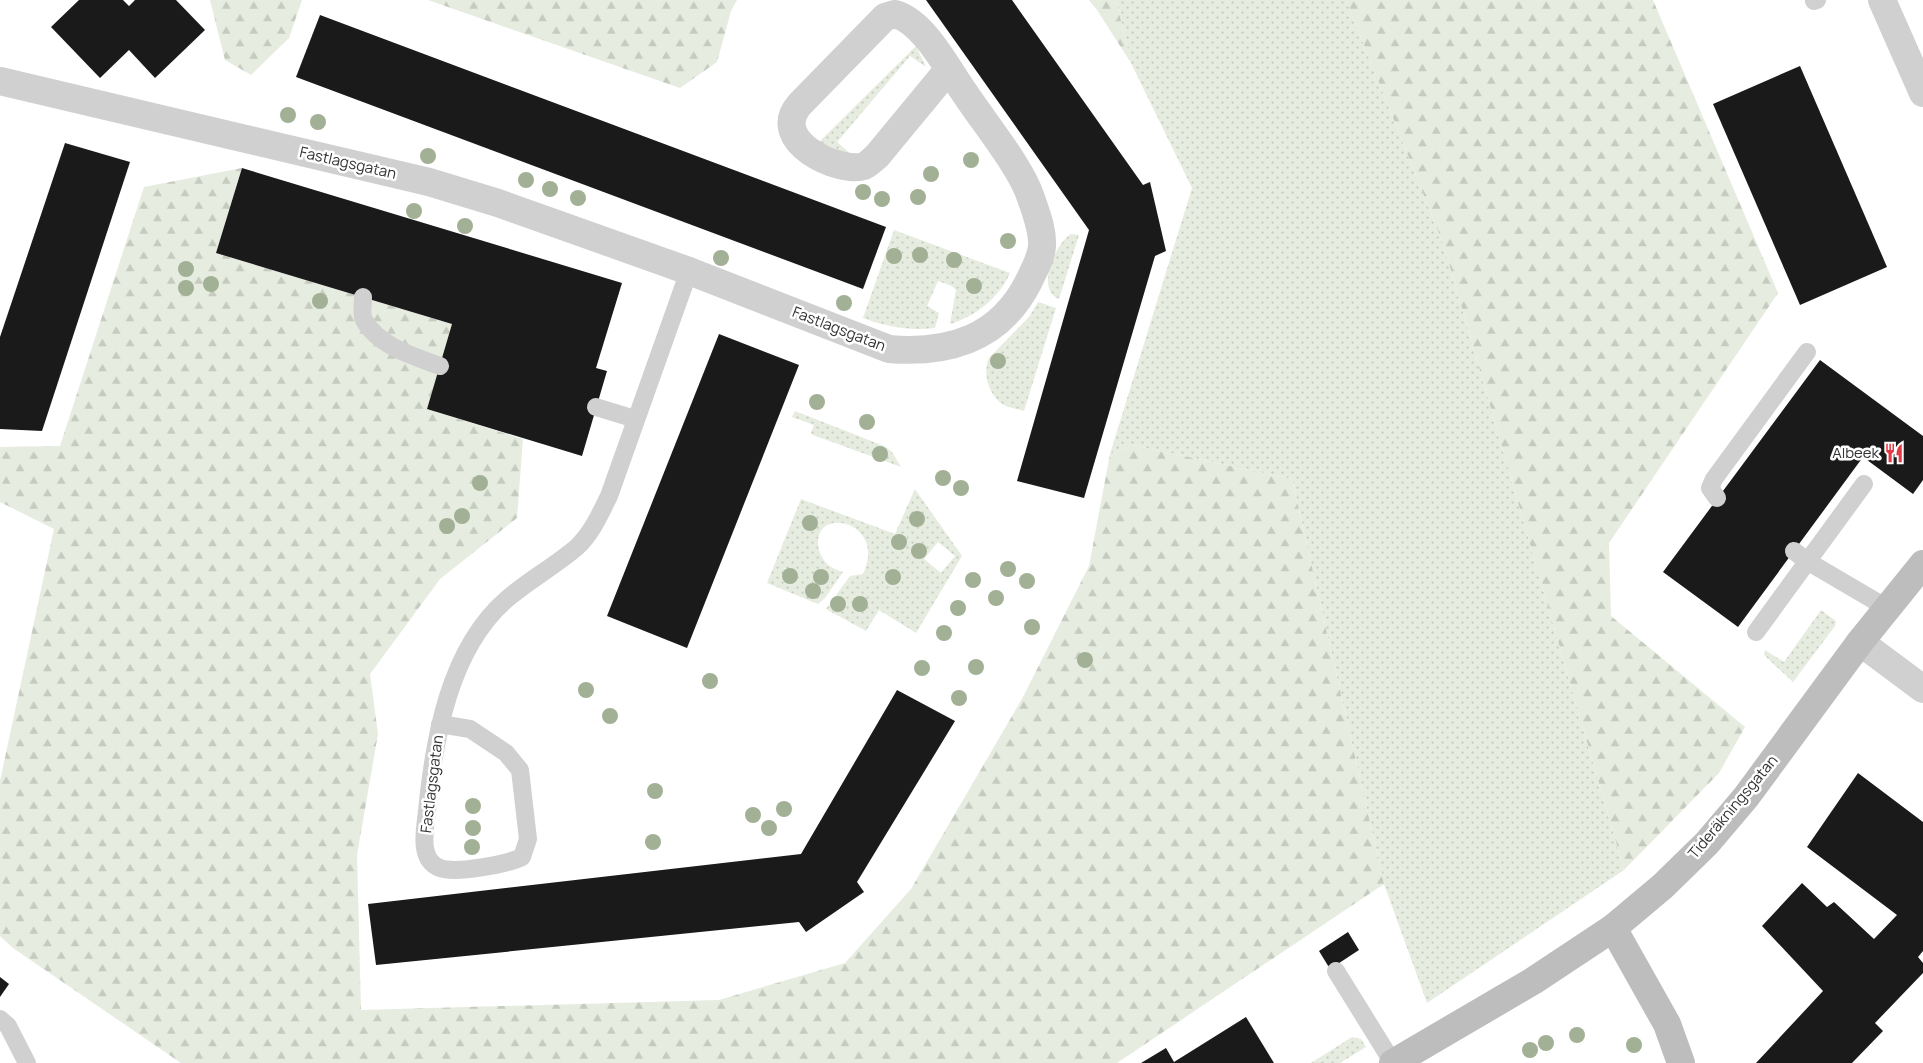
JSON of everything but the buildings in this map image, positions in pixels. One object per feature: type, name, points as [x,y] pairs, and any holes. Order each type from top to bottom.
[{"type":"street","points":[[1882,0],[1923,93]]},
{"type":"street","name":"Fastlagsgatan","points":[[0,81],[429,182],[498,203],[688,271],[889,350],[910,351],[946,348],[976,337],[992,327],[1009,311],[1024,291],[1037,265],[1042,246],[1041,233],[1030,195],[1023,181],[948,70],[916,25],[902,16],[888,15],[796,109],[792,121],[793,134],[802,146],[822,157],[855,167],[865,166],[877,156],[948,70]]},
{"type":"street","name":"Tideräkningsgatan","points":[[1393,1063],[1533,981],[1613,928],[1652,896],[1713,836],[1746,797],[1860,642],[1923,564]]},
{"type":"street","points":[[1860,642],[1923,689]]},
{"type":"street","points":[[1613,928],[1667,1024],[1681,1063]]},
{"type":"lane","name":"Fastlagsgatan","points":[[440,724],[470,729],[506,753],[520,770],[528,839],[522,857],[512,862],[453,870],[443,869],[428,860],[425,851],[426,814],[432,762],[440,724],[455,676],[478,633],[505,600],[577,546],[595,524],[609,496],[688,271]]},
{"type":"lane","points":[[363,298],[363,319],[371,330],[411,356],[440,366]]},
{"type":"lane","points":[[1717,498],[1710,488],[1714,479],[1806,352]]},
{"type":"lane","points":[[596,407],[635,419]]},
{"type":"lane","points":[[1756,632],[1801,556],[1864,484]]},
{"type":"lane","points":[[1801,556],[1887,608]]},
{"type":"lane","points":[[1336,971],[1393,1063]]},
{"type":"lane","points":[[0,1020],[8,1026],[27,1063]]},
{"type":"green space","points":[[210,0],[302,0],[289,38],[251,75],[225,60]]},
{"type":"green space","points":[[428,0],[737,0],[731,11],[717,62],[680,88]]},
{"type":"green space","points":[[1089,0],[1116,0],[1131,63],[1097,10]]},
{"type":"green space","points":[[1116,0],[1346,0],[1444,246],[1624,870],[1427,1003],[1384,884],[1292,479],[1132,445],[1110,454],[1192,188],[1131,63]]},
{"type":"green space","points":[[1346,0],[1653,0],[1778,293],[1609,543],[1611,616],[1745,727],[1719,773],[1624,870],[1444,246]]},
{"type":"green space","points":[[916,46],[926,67],[910,56],[837,142],[853,156],[819,142]]},
{"type":"green space","points":[[242,168],[216,253],[452,324],[427,409],[523,439],[517,518],[440,579],[370,674],[378,734],[357,855],[361,1010],[719,1000],[845,963],[911,889],[1022,699],[1089,566],[1110,454],[1132,445],[1292,479],[1384,884],[1117,1063],[181,1063],[13,948],[0,936],[0,781],[54,529],[0,502],[0,447],[60,446],[144,187]]},
{"type":"green space","points":[[894,230],[1010,273],[1000,290],[986,305],[969,316],[950,324],[956,290],[952,286],[938,281],[927,306],[939,313],[935,328],[899,328],[863,318]]},
{"type":"green space","points":[[1071,234],[1079,235],[1059,299],[1052,294],[1048,286],[1050,266],[1059,247]]},
{"type":"green space","points":[[1038,302],[1056,308],[1024,411],[1004,405],[994,396],[988,384],[986,371],[989,358],[1029,317]]},
{"type":"green space","points":[[795,411],[884,446],[892,452],[901,467],[813,435],[811,433],[814,425],[792,417]]},
{"type":"green space","points":[[915,489],[962,556],[916,633],[879,610],[866,631],[826,609],[850,576],[863,574],[868,555],[866,541],[858,530],[847,524],[835,523],[825,527],[819,536],[819,550],[825,562],[834,569],[843,572],[825,598],[818,604],[767,583],[801,499],[895,534]],"holes":[[[938,542],[955,556],[941,573],[924,559]]]},
{"type":"green space","points":[[1821,610],[1836,621],[1835,626],[1793,682],[1764,655],[1765,650],[1784,662]]},
{"type":"green space","points":[[1352,1037],[1361,1039],[1366,1047],[1340,1063],[1311,1063]]},
{"type":"place","name":"Albeek","points":[[1894,453]]}]
